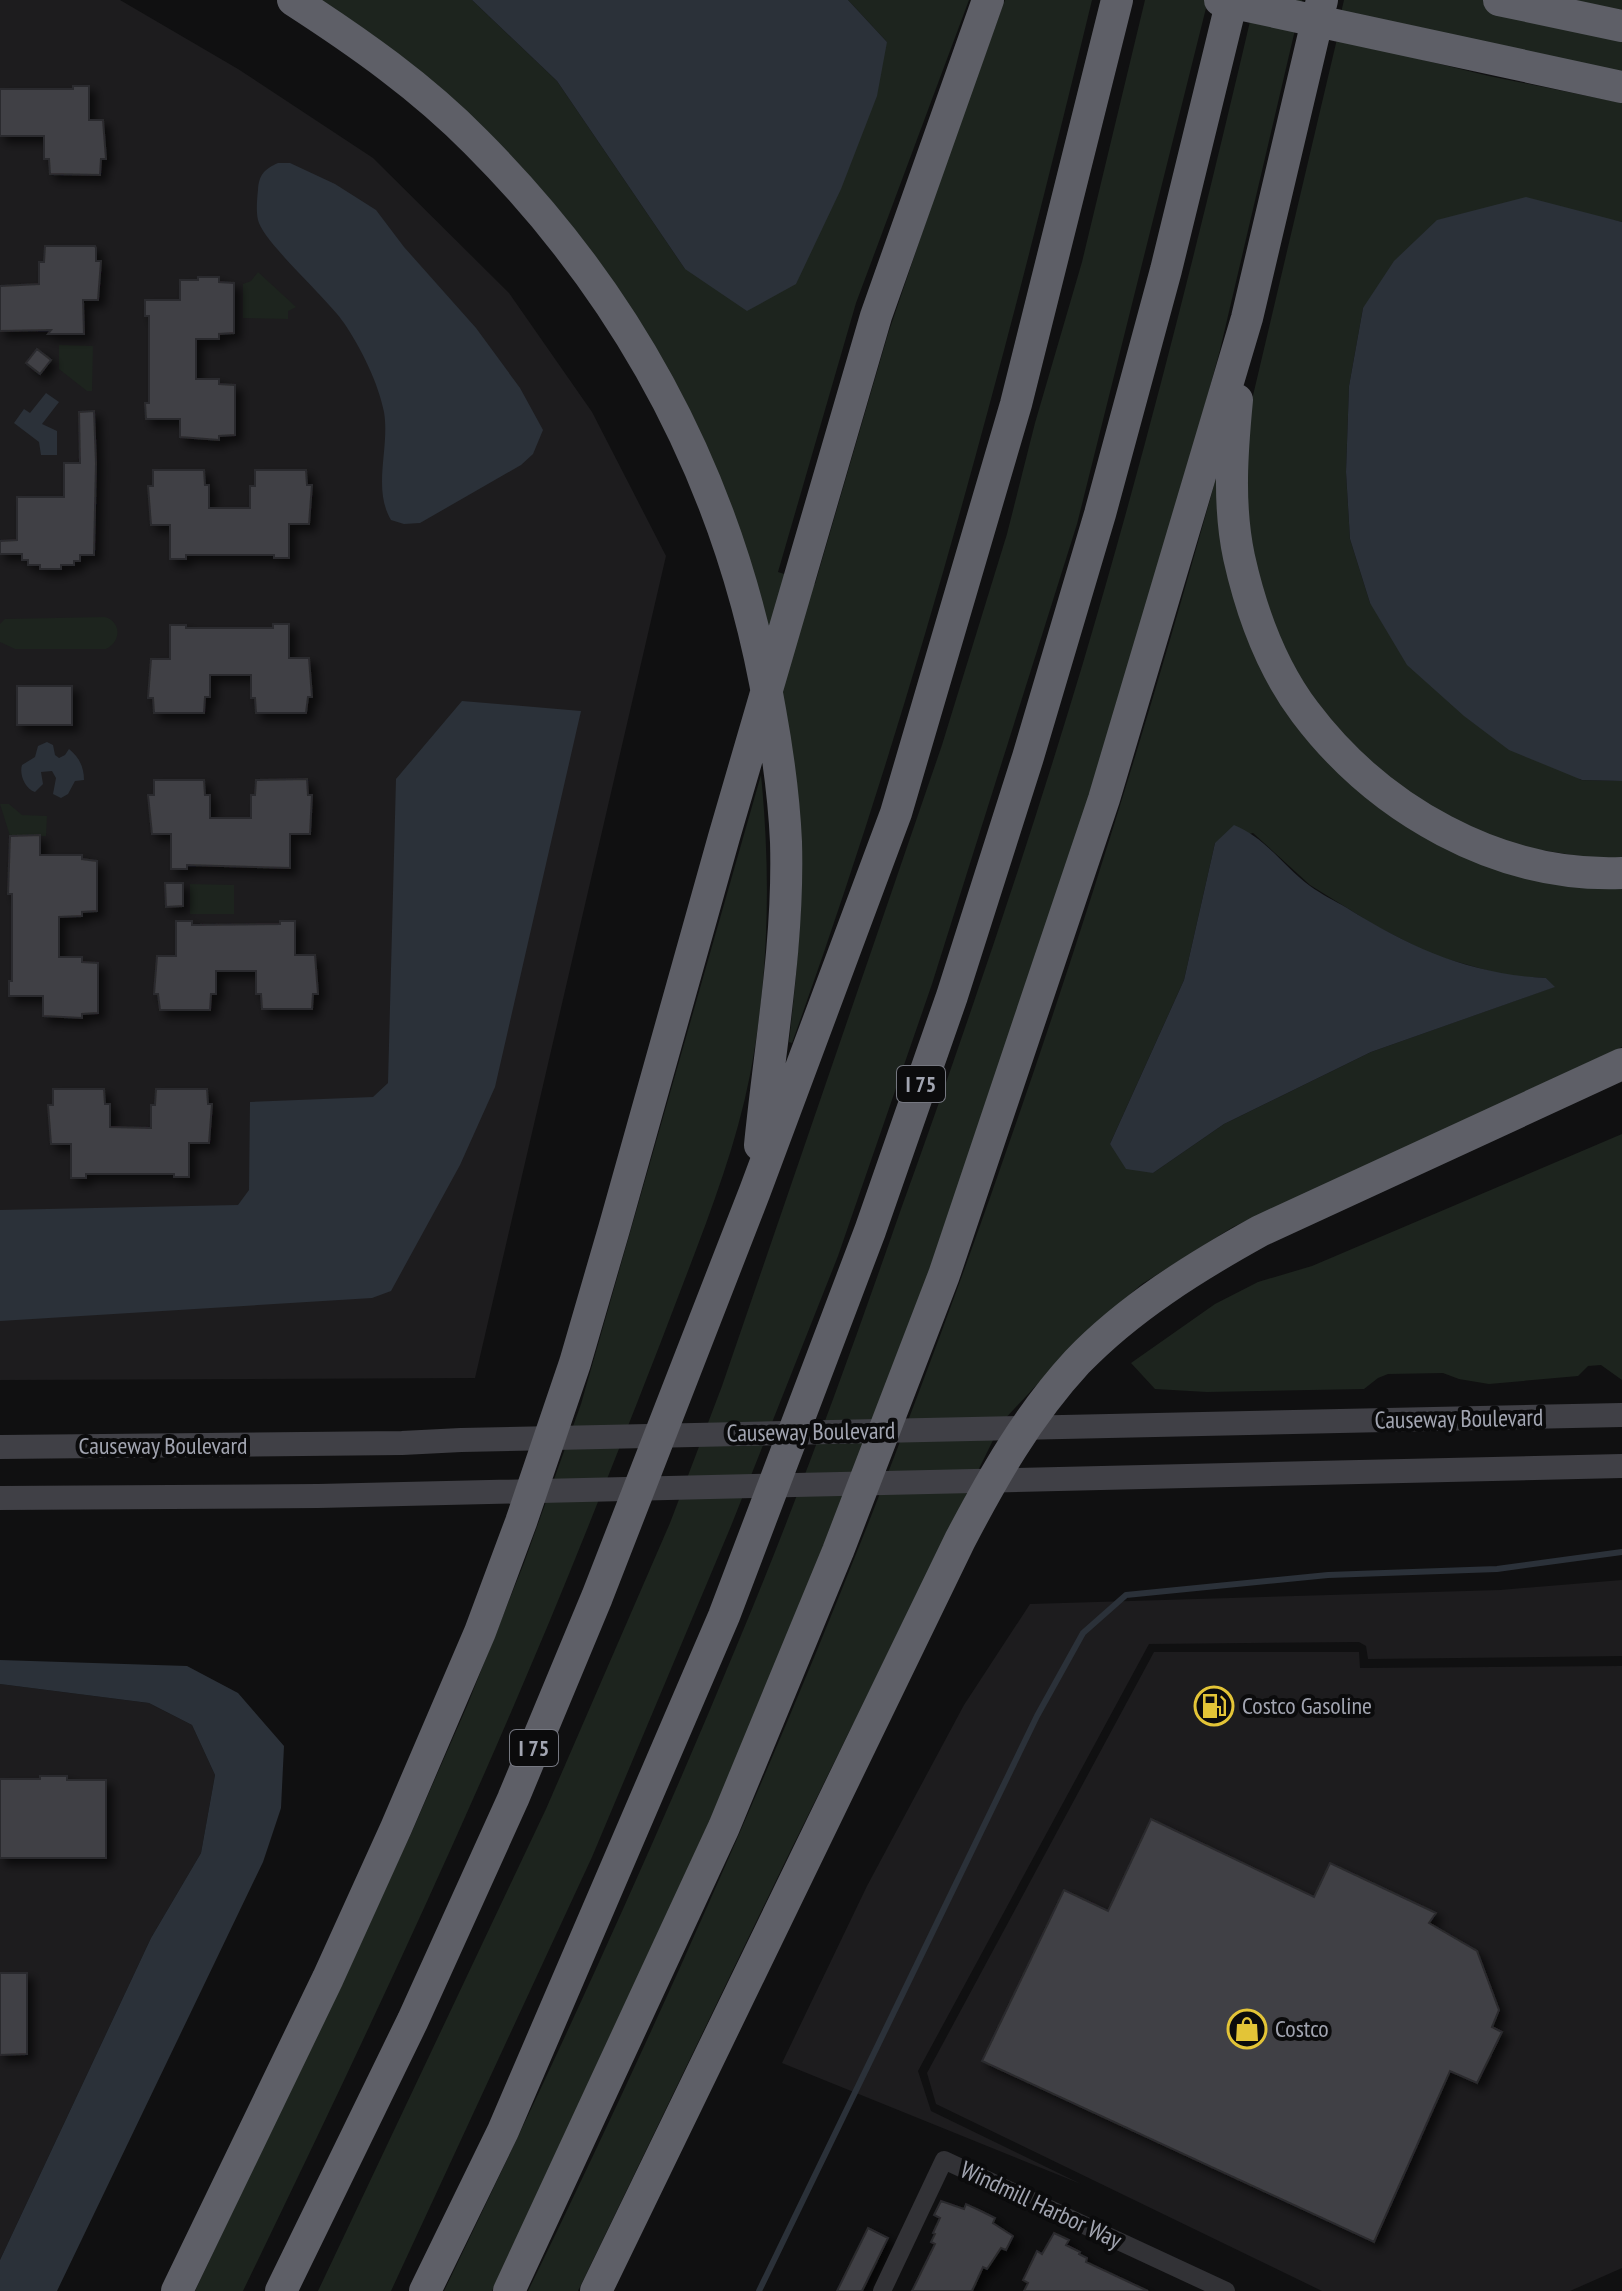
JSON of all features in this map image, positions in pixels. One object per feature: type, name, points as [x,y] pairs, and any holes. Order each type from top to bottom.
[{"type":"highway","points":[[293,0],[390,66],[434,104],[475,140],[554,228],[608,302],[662,387],[717,511],[759,642],[782,788],[786,840],[781,980],[755,1191]]},
{"type":"highway","points":[[177,2291],[328,1978],[396,1828],[502,1577],[575,1363],[876,316],[988,0]]},
{"type":"highway","name":"I 75","points":[[281,2291],[413,2020],[513,1799],[597,1597],[755,1191],[896,813],[1016,404],[1117,0]]},
{"type":"highway","points":[[1220,0],[1622,87]]},
{"type":"highway","name":"I 75","points":[[425,2291],[503,2131],[718,1630],[870,1231],[966,951],[1091,544],[1166,270],[1232,0]]},
{"type":"highway","points":[[509,2291],[724,1827],[838,1551],[944,1275],[1104,799],[1247,318],[1322,0]]},
{"type":"highway","points":[[1499,0],[1622,26]]},
{"type":"highway","points":[[1247,318],[1233,442],[1233,511],[1238,553],[1248,595],[1262,633],[1303,710],[1332,746],[1401,806],[1474,846],[1550,868],[1622,873]]},
{"type":"highway","points":[[596,2291],[960,1540],[986,1491],[1044,1401],[1079,1361],[1129,1316],[1183,1276],[1221,1253],[1260,1231],[1622,1064]]},
{"type":"main road","name":"Causeway Boulevard","points":[[0,1447],[251,1446],[1622,1415]]},
{"type":"main road","name":"Causeway Boulevard","points":[[0,1498],[318,1496],[1622,1466]]},
{"type":"street","name":"Windmill Harbor Way","points":[[882,2291],[944,2160],[1226,2291]]},
{"type":"shaded area","points":[[0,0],[120,0],[238,69],[373,158],[509,293],[592,412],[666,556],[475,1378],[0,1380]]},
{"type":"shaded area","points":[[321,0],[472,0],[557,81],[685,269],[887,42],[848,0],[969,0],[856,303],[778,572],[815,584],[888,334],[1005,0],[1092,0],[1027,264],[919,656],[837,915],[792,1043],[789,1042],[799,940],[801,869],[785,712],[767,621],[740,532],[706,446],[664,364],[615,285],[559,210],[496,140],[455,102]]},
{"type":"shaded area","points":[[472,0],[848,0],[887,42],[877,96],[841,189],[796,284],[747,311],[685,269],[557,81]]},
{"type":"shaded area","points":[[1145,0],[1208,0],[1077,524],[932,984],[838,1256],[731,1526],[592,1857],[391,2291],[318,2291],[546,1809],[670,1523],[722,1386],[942,745],[1007,534],[1035,423],[1082,262]]},
{"type":"shaded area","points":[[1255,0],[1302,0],[1220,350],[1145,625],[1015,1032],[898,1359],[771,1685],[607,2061],[492,2291],[444,2291],[595,1970],[737,1645],[822,1428],[973,1006],[1062,732],[1107,581],[1174,333]]},
{"type":"shaded area","points":[[1344,0],[1622,0],[1622,72],[1341,13]]},
{"type":"shaded area","points":[[1337,39],[1489,76],[1622,103],[1622,222],[1613,220],[1363,308],[1349,386],[1346,472],[1350,539],[1370,603],[1581,780],[1622,781],[1622,863],[1498,843],[1379,777],[1292,676],[1247,552],[1247,421]]},
{"type":"shaded area","points":[[278,163],[290,163],[335,184],[376,210],[404,247],[476,328],[520,388],[543,430],[533,454],[521,465],[420,523],[404,524],[391,520],[385,508],[382,481],[384,412],[368,366],[344,323],[271,242],[258,220],[261,176]]},
{"type":"shaded area","points":[[1526,197],[1622,222],[1622,781],[1582,780],[1509,750],[1464,716],[1407,665],[1370,603],[1350,539],[1346,472],[1349,386],[1363,308],[1394,261],[1437,220]]},
{"type":"shaded area","points":[[258,272],[296,307],[288,311],[288,319],[243,318],[243,284],[251,281]]},
{"type":"shaded area","points":[[59,345],[93,346],[92,391],[87,391],[59,369]]},
{"type":"shaded area","points":[[46,393],[59,402],[42,424],[57,431],[57,455],[41,455],[39,442],[14,423],[24,409],[30,413]]},
{"type":"shaded area","points":[[1216,478],[1233,584],[1371,796],[1622,883],[1622,1047],[1233,1227],[1142,1284],[1087,1331],[1002,1422],[578,2291],[528,2291],[706,1910],[789,1718],[918,1395],[1056,1006]],"holes":[[[1253,833],[1310,885],[1376,926],[1433,955],[1507,976],[1546,978],[1554,987],[1371,1052],[1224,1124],[1153,1173],[1110,1144],[1184,980],[1215,843]]]},
{"type":"shaded area","points":[[105,617],[114,623],[118,632],[115,642],[106,649],[15,649],[0,642],[0,624],[5,619]]},
{"type":"shaded area","points":[[462,701],[581,711],[495,1087],[460,1165],[391,1291],[372,1298],[0,1321],[0,1210],[238,1205],[249,1190],[250,1102],[373,1097],[388,1083],[396,779]]},
{"type":"shaded area","points":[[47,742],[53,745],[59,758],[69,749],[83,771],[84,780],[75,781],[68,794],[61,798],[53,794],[56,778],[52,771],[41,772],[43,784],[35,792],[28,788],[22,777],[22,765],[35,757],[38,746]]},
{"type":"shaded area","points":[[761,775],[767,888],[761,1000],[744,1102],[730,1155],[702,1233],[588,1527],[507,1721],[422,1912],[289,2196],[243,2291],[195,2291],[410,1836],[467,1706],[524,1563],[581,1404]]},
{"type":"shaded area","points":[[0,804],[9,804],[22,815],[47,816],[46,836],[10,836]]},
{"type":"shaded area","points":[[1234,825],[1256,837],[1314,889],[1394,935],[1466,965],[1546,978],[1555,987],[1371,1052],[1224,1124],[1153,1173],[1126,1169],[1110,1144],[1184,980],[1215,843]]},
{"type":"shaded area","points":[[190,884],[234,885],[234,914],[190,914]]},
{"type":"shaded area","points":[[1622,1134],[1622,1380],[1601,1365],[1588,1366],[1578,1376],[1489,1384],[1443,1373],[1388,1374],[1364,1389],[1207,1392],[1155,1389],[1131,1363],[1215,1304],[1258,1282],[1312,1266]]},
{"type":"shaded area","points":[[1622,1580],[1622,1656],[1368,1659],[1366,1646],[1359,1642],[1149,1644],[918,2071],[931,2111],[1081,2184],[782,2063],[867,1886],[964,1705],[1030,1604],[1500,1590]]},
{"type":"shaded area","points":[[1154,1652],[1359,1652],[1360,1668],[1622,1666],[1622,2268],[1570,2291],[1322,2291],[936,2104],[927,2073]]},
{"type":"shaded area","points":[[0,1660],[187,1666],[238,1693],[284,1746],[281,1808],[263,1862],[57,2291],[0,2291],[0,2260],[151,1938],[201,1853],[215,1775],[192,1725],[149,1703],[0,1684]]},
{"type":"shaded area","points":[[0,1684],[149,1703],[192,1725],[215,1775],[201,1853],[151,1938],[0,2260]]},
{"type":"building","points":[[73,86],[89,86],[89,120],[103,120],[106,159],[101,159],[100,175],[50,174],[49,159],[44,159],[44,136],[0,136],[0,89],[73,89]]},
{"type":"building","points":[[45,246],[96,248],[96,261],[101,261],[98,300],[83,300],[84,334],[48,334],[51,330],[0,331],[0,286],[39,284],[39,262],[44,262]]},
{"type":"building","points":[[198,277],[219,277],[219,282],[234,283],[234,333],[219,334],[219,339],[196,339],[196,379],[219,379],[219,384],[235,385],[235,435],[219,436],[219,440],[180,437],[180,419],[146,419],[145,403],[149,403],[149,316],[145,316],[145,300],[180,300],[180,280],[198,280]]},
{"type":"building","points":[[37,349],[51,360],[40,374],[26,363]]},
{"type":"building","points":[[94,411],[94,555],[80,555],[80,561],[74,561],[74,565],[61,565],[61,569],[40,569],[40,565],[28,565],[28,560],[22,560],[22,554],[0,554],[0,541],[17,540],[17,497],[64,497],[64,463],[80,463],[79,412]]},
{"type":"building","points":[[153,470],[204,470],[205,485],[209,485],[209,508],[250,508],[250,486],[255,486],[255,470],[306,470],[307,485],[312,485],[309,524],[289,524],[289,558],[274,558],[274,555],[186,555],[186,559],[170,559],[170,525],[151,525],[148,486],[153,486]]},
{"type":"building","points":[[273,624],[289,624],[289,658],[309,658],[312,697],[308,697],[306,713],[256,713],[255,698],[251,698],[251,675],[210,675],[210,697],[205,697],[204,713],[154,713],[153,698],[148,698],[151,659],[170,659],[170,625],[186,625],[186,628],[273,628]]},
{"type":"building","points":[[17,686],[72,686],[72,725],[17,725]]},
{"type":"building","points":[[307,779],[308,795],[312,795],[310,834],[290,834],[290,868],[187,865],[187,869],[171,869],[171,834],[152,834],[148,795],[154,795],[154,780],[204,780],[205,795],[210,795],[210,818],[251,818],[251,795],[255,795],[256,780]]},
{"type":"building","points":[[40,835],[40,855],[82,855],[82,859],[97,861],[97,911],[82,912],[82,916],[59,917],[59,957],[82,957],[82,962],[98,963],[98,1013],[82,1014],[82,1018],[43,1016],[43,996],[9,996],[9,981],[12,981],[12,894],[8,894],[10,836]]},
{"type":"building","points":[[165,883],[183,883],[183,906],[166,907]]},
{"type":"building","points":[[176,921],[192,921],[192,925],[280,924],[280,921],[295,921],[295,955],[315,955],[318,994],[313,994],[312,1009],[262,1009],[261,994],[256,994],[256,971],[216,971],[216,994],[211,994],[210,1010],[160,1010],[158,994],[154,994],[157,956],[176,956]]},
{"type":"building","points":[[53,1089],[104,1089],[105,1104],[110,1104],[110,1127],[151,1128],[151,1105],[155,1105],[156,1089],[207,1089],[208,1104],[212,1104],[209,1143],[189,1143],[189,1177],[174,1177],[174,1174],[86,1174],[86,1178],[71,1178],[71,1144],[51,1144],[48,1105],[53,1105]]},
{"type":"building","points":[[40,1776],[106,1780],[106,1858],[0,1858],[0,1779],[40,1779]]},
{"type":"building","name":"Costco","points":[[1151,1819],[1314,1897],[1330,1863],[1436,1913],[1429,1923],[1477,1951],[1499,2010],[1492,2027],[1502,2032],[1477,2083],[1450,2071],[1374,2242],[982,2061],[1064,1890],[1108,1911]]},
{"type":"building","points":[[0,1973],[27,1973],[27,2054],[0,2055]]},
{"type":"building","points":[[941,2201],[964,2209],[966,2204],[981,2211],[995,2218],[993,2223],[1013,2236],[1006,2250],[1001,2248],[987,2269],[983,2267],[972,2291],[912,2291],[935,2244],[931,2242],[940,2218],[934,2215]]},
{"type":"building","points":[[868,2228],[888,2238],[862,2291],[837,2291]]},
{"type":"building","points":[[1054,2233],[1069,2240],[1066,2245],[1080,2252],[1087,2258],[1086,2262],[1148,2291],[1024,2291],[1028,2283],[1023,2280],[1037,2251],[1042,2254]]},
{"type":"waterway","points":[[759,2291],[1037,1716],[1083,1633],[1126,1595],[1328,1575],[1497,1569],[1622,1552]]},
{"type":"place","name":"Costco Gasoline","points":[[1214,1706]]},
{"type":"place","name":"Costco","points":[[1247,2029]]}]
